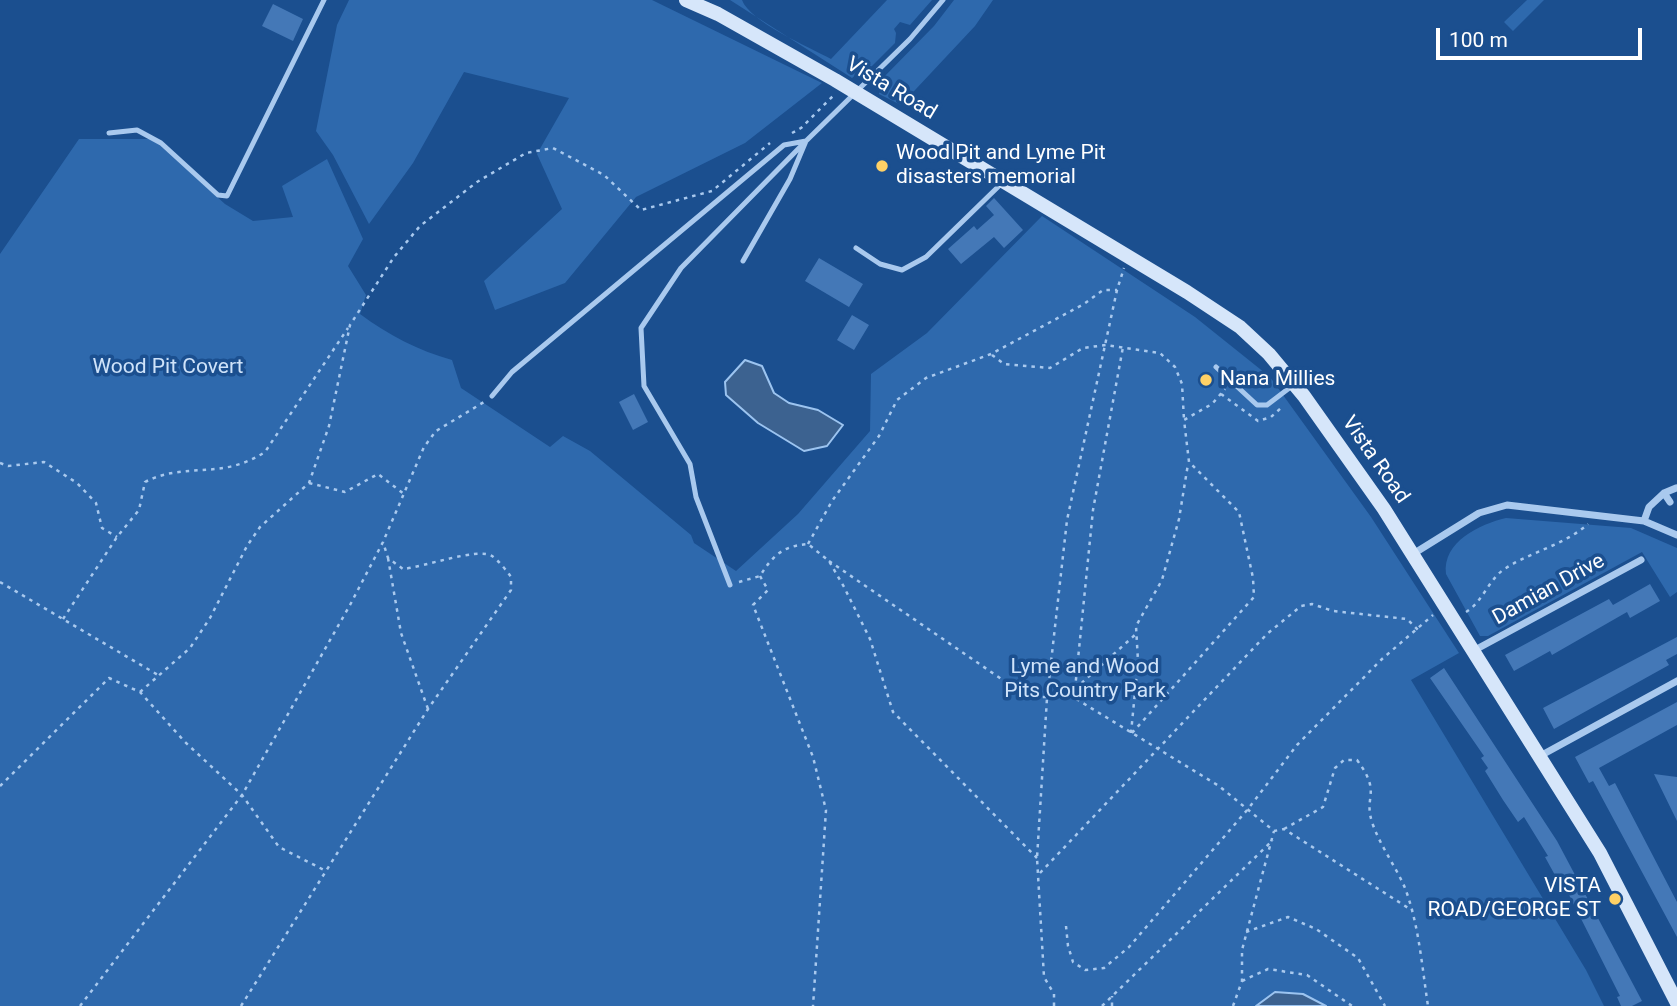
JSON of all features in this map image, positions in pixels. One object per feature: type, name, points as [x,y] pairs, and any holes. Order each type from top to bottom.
[{"type":"main road","name":"Vista Road","points":[[686,0],[718,14],[857,93],[1003,181],[1240,327],[1269,354],[1295,385],[1384,509],[1600,853],[1677,1002]]},
{"type":"street","points":[[1644,522],[1649,507],[1664,493],[1676,488]]},
{"type":"street","points":[[1664,493],[1670,502]]},
{"type":"street","points":[[1412,555],[1479,513],[1497,506],[1644,522],[1677,535]]},
{"type":"street","name":"Damian Drive","points":[[1473,651],[1641,560]]},
{"type":"street","points":[[1540,757],[1677,681]]},
{"type":"lane","points":[[109,133],[137,130],[161,144],[218,195],[227,196],[324,0]]},
{"type":"lane","points":[[730,585],[696,497],[690,464],[644,386],[641,328],[681,268],[910,40],[943,0]]},
{"type":"lane","points":[[743,261],[790,179],[806,141]]},
{"type":"lane","points":[[492,396],[512,372],[784,145],[806,141]]},
{"type":"lane","points":[[856,248],[880,264],[902,270],[926,257],[1003,181]]},
{"type":"lane","points":[[1216,367],[1257,405],[1267,405],[1295,385]]},
{"type":"path","points":[[789,134],[801,128],[834,95],[857,93]]},
{"type":"path","points":[[64,619],[117,537],[139,510],[145,482],[163,473],[221,471],[247,464],[265,452],[394,257],[420,226],[477,182],[526,153],[553,148],[604,175],[641,210],[712,191],[765,146],[777,140]]},
{"type":"path","points":[[1054,1006],[1054,993],[1044,977],[1040,873],[1037,858],[1047,698],[1067,520],[1116,290],[1129,258]]},
{"type":"path","points":[[808,544],[832,501],[879,436],[897,400],[926,378],[991,354],[1084,304],[1102,290],[1116,290]]},
{"type":"path","points":[[140,692],[181,659],[200,636],[260,527],[309,483],[329,426],[350,326]]},
{"type":"path","points":[[991,354],[1004,364],[1050,368],[1083,348],[1106,345],[1123,347],[1160,353],[1175,367],[1182,384],[1189,462],[1162,580],[1136,626],[1138,662],[1131,733]]},
{"type":"path","points":[[1073,697],[1093,510],[1123,347]]},
{"type":"path","points":[[1184,420],[1212,404],[1232,382]]},
{"type":"path","points":[[80,1006],[242,794],[383,542],[424,447],[436,431],[476,409],[492,396]]},
{"type":"path","points":[[0,463],[8,466],[44,462],[87,493],[96,503],[102,528],[117,537]]},
{"type":"path","points":[[1131,733],[1254,597],[1253,579],[1239,512],[1189,462]]},
{"type":"path","points":[[309,483],[345,492],[378,474],[404,495]]},
{"type":"path","points":[[1463,613],[1470,610],[1504,569],[1532,552],[1572,537],[1588,523]]},
{"type":"path","points":[[383,542],[401,634],[428,709]]},
{"type":"path","points":[[730,585],[760,576],[771,558],[788,546],[808,544],[1016,689],[1047,698],[1073,697],[1153,748],[1207,778],[1274,831]]},
{"type":"path","points":[[241,1006],[428,709],[511,590],[511,577],[491,555],[472,552],[428,566],[403,569],[388,558]]},
{"type":"path","points":[[829,561],[870,639],[893,712],[1037,858]]},
{"type":"path","points":[[760,576],[768,590],[753,605],[813,757],[826,810],[813,1006]]},
{"type":"path","points":[[0,582],[158,675]]},
{"type":"path","points":[[1040,873],[1159,751],[1267,634],[1301,606],[1312,604],[1333,611],[1406,619],[1418,630]]},
{"type":"path","points":[[1066,926],[1073,962],[1085,970],[1104,968],[1129,947],[1248,809],[1297,745],[1382,659],[1443,606]]},
{"type":"path","points":[[1075,689],[1136,634]]},
{"type":"path","points":[[0,786],[109,678],[140,692],[185,742],[242,794],[279,847],[326,871]]},
{"type":"path","points":[[1274,831],[1284,829],[1323,807],[1335,768],[1344,760],[1357,760],[1371,778],[1373,790],[1369,814],[1374,828],[1413,911],[1428,1006]]},
{"type":"path","points":[[1284,829],[1413,911]]},
{"type":"path","points":[[1233,1006],[1242,981],[1242,950],[1246,932],[1274,831]]},
{"type":"path","points":[[1102,1006],[1273,840]]},
{"type":"path","points":[[1246,932],[1288,917],[1316,929],[1358,958],[1385,1006]]},
{"type":"path","points":[[1242,981],[1268,969],[1307,975],[1352,1006]]},
{"type":"path","points":[[1112,996],[1112,1006]]},
{"type":"green space","points":[[349,0],[652,0],[822,83],[745,143],[636,197],[565,283],[495,310],[484,281],[562,209],[537,154],[569,98],[464,72],[413,163],[369,224],[333,155],[316,131],[337,25]]},
{"type":"green space","points":[[730,0],[742,0],[756,17]]},
{"type":"green space","points":[[887,0],[932,0],[910,25],[900,22],[894,29],[895,43],[868,70],[864,68],[852,78],[786,36],[831,59]]},
{"type":"green space","points":[[954,0],[993,0],[975,26],[901,105],[879,94],[880,81],[934,26]]},
{"type":"green space","points":[[1527,0],[1544,0],[1513,31],[1504,22]]},
{"type":"green space","name":"Lyme and Wood Pits Country Park","points":[[79,139],[153,139],[225,204],[253,221],[293,217],[282,186],[327,159],[363,239],[348,266],[366,295],[360,314],[404,342],[452,360],[461,388],[550,447],[563,436],[590,451],[691,535],[694,543],[736,571],[798,514],[870,431],[871,374],[927,333],[1042,216],[1195,317],[1270,377],[1371,517],[1459,653],[1411,680],[1586,970],[1604,1006],[0,1006],[0,254]]},
{"type":"green space","points":[[1506,518],[1631,528],[1677,548],[1677,592],[1670,597],[1642,552],[1488,636],[1480,636],[1446,574],[1446,563],[1456,544],[1465,536]]},
{"type":"shaded area","points":[[745,360],[762,366],[774,393],[789,403],[818,410],[843,425],[827,446],[804,451],[758,423],[726,395],[725,382]]},
{"type":"shaded area","points":[[1275,992],[1303,994],[1326,1006],[1256,1006]]},
{"type":"building","points":[[273,4],[303,19],[293,41],[262,26]]},
{"type":"building","points":[[994,198],[1023,230],[1004,248],[994,237],[961,264],[948,249],[974,226],[977,230],[994,215],[986,206]]},
{"type":"building","points":[[819,258],[863,284],[849,307],[805,281]]},
{"type":"building","points":[[852,315],[869,325],[854,350],[837,340]]},
{"type":"building","points":[[634,394],[648,422],[633,430],[619,402]]},
{"type":"building","points":[[1650,584],[1660,601],[1630,618],[1627,612],[1552,655],[1550,651],[1514,671],[1505,655],[1609,599],[1613,605]]},
{"type":"building","points":[[1677,637],[1677,654],[1666,660],[1669,665],[1554,729],[1543,708]]},
{"type":"building","points":[[1444,668],[1557,841],[1642,1001],[1632,1006],[1621,1006],[1617,997],[1620,996],[1564,885],[1557,889],[1552,880],[1556,877],[1545,857],[1548,856],[1524,817],[1518,822],[1503,800],[1485,771],[1488,768],[1481,758],[1484,756],[1430,678]]},
{"type":"building","points":[[1677,702],[1677,725],[1599,768],[1609,786],[1615,783],[1677,902],[1677,937],[1593,781],[1589,783],[1575,757]]},
{"type":"building","points":[[1654,774],[1677,777],[1677,821]]},
{"type":"place","name":"Wood Pit and Lyme Pit disasters memorial","points":[[882,166]]},
{"type":"place","name":"Nana Millies","points":[[1206,380]]},
{"type":"place","name":"VISTA ROAD/GEORGE ST","points":[[1615,899]]},
{"type":"park label","name":"Wood Pit Covert","points":[[168,368]]}]
